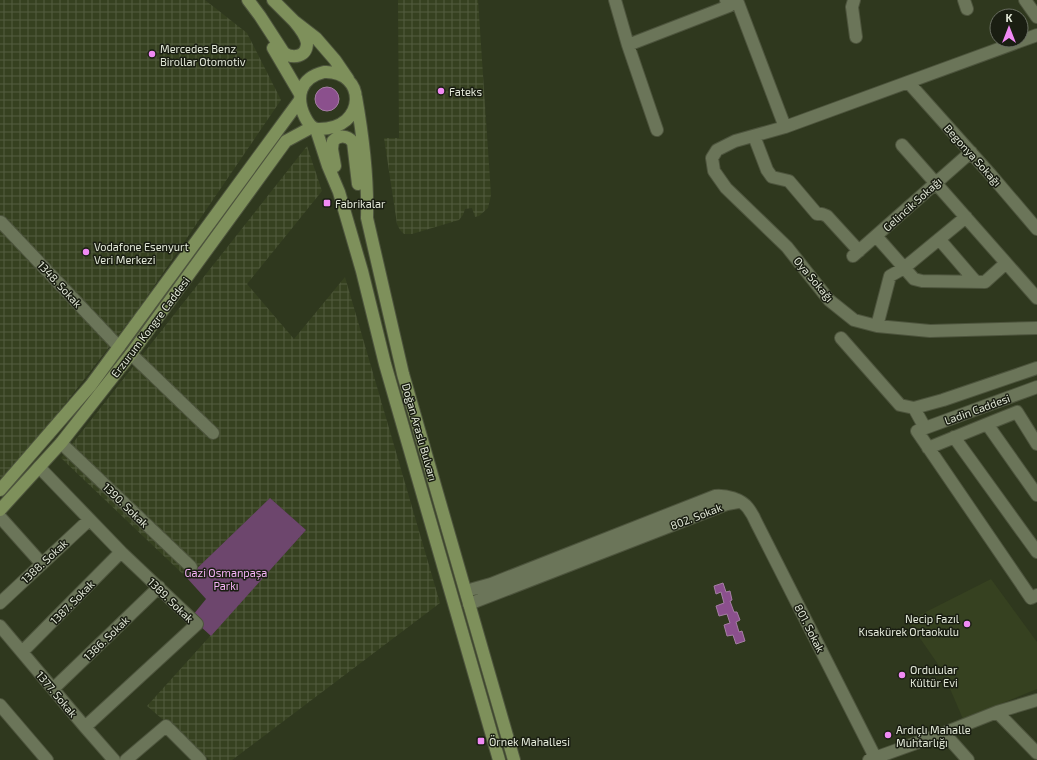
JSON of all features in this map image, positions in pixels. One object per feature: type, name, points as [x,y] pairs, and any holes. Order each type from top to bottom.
[{"type":"main road","points":[[242,0],[274,48],[300,97],[302,110],[309,124],[314,128],[332,128],[346,121],[355,108],[355,91],[335,60],[316,38],[294,21],[273,0]]},
{"type":"main road","points":[[248,0],[284,53],[295,57],[303,54],[307,43],[304,35],[294,21]]},
{"type":"main road","points":[[300,97],[305,84],[309,79],[324,72],[340,75],[349,82]]},
{"type":"main road","name":"Erzurum Kongre Caddesi","points":[[0,490],[91,385],[300,97]]},
{"type":"main road","name":"Doğan Araslı Bulvarı","points":[[356,97],[361,129],[367,218],[403,374],[514,760]]},
{"type":"main road","name":"Erzurum Kongre Caddesi","points":[[0,510],[61,443],[131,354],[286,142],[314,128]]},
{"type":"main road","name":"Doğan Araslı Bulvarı","points":[[314,128],[339,192],[362,271],[393,392],[499,760]]},
{"type":"main road","points":[[339,192],[332,141],[336,138],[346,136],[353,142],[362,206],[367,218]]},
{"type":"street","points":[[615,0],[628,45],[657,130]]},
{"type":"street","points":[[854,0],[852,7],[856,37]]},
{"type":"street","points":[[1025,0],[1036,15]]},
{"type":"street","points":[[628,45],[735,2],[785,127]]},
{"type":"street","name":"Oya Sokağı","points":[[1037,35],[785,127],[735,141],[717,150],[712,158],[714,171],[726,188],[788,247],[829,300],[854,320],[877,326],[930,331],[1037,328]]},
{"type":"street","name":"Begonya Sokağı","points":[[908,82],[1037,229]]},
{"type":"street","name":"Gelincik Sokağı","points":[[754,136],[767,170],[772,176],[789,181],[818,214],[827,216],[856,254],[971,152]]},
{"type":"street","points":[[902,145],[1037,298]]},
{"type":"street","points":[[877,326],[890,276],[904,268],[966,217]]},
{"type":"street","name":"1348. Sokak","points":[[0,222],[7,227],[119,347]]},
{"type":"street","points":[[876,236],[914,279],[922,281],[985,282],[1006,263]]},
{"type":"street","points":[[939,239],[976,282]]},
{"type":"street","points":[[841,338],[900,405],[914,408],[943,400],[1037,368]]},
{"type":"street","points":[[131,354],[213,433]]},
{"type":"street","name":"Ladin Caddesi","points":[[921,430],[1037,387]]},
{"type":"street","points":[[914,408],[928,448],[1031,598],[1037,595]]},
{"type":"street","points":[[928,448],[1017,412],[1037,444]]},
{"type":"street","points":[[987,424],[1037,496]]},
{"type":"street","points":[[954,437],[1037,552]]},
{"type":"street","name":"1390. Sokak","points":[[61,443],[191,567]]},
{"type":"street","name":"1389. Sokak","points":[[39,467],[89,520],[196,624],[85,728]]},
{"type":"street","name":"802. Sokak","points":[[466,591],[491,584],[715,496],[732,498],[740,502]]},
{"type":"street","name":"802. Sokak","points":[[469,604],[727,504],[740,502]]},
{"type":"street","name":"801. Sokak","points":[[740,502],[747,507],[756,522],[872,758]]},
{"type":"street","points":[[0,517],[42,564]]},
{"type":"street","name":"1388. Sokak","points":[[0,603],[89,520]]},
{"type":"street","name":"1387. Sokak","points":[[22,652],[121,552]]},
{"type":"street","name":"1386. Sokak","points":[[53,689],[159,587]]},
{"type":"street","name":"1377. Sokak","points":[[0,626],[85,728],[114,760]]},
{"type":"street","points":[[872,758],[944,733],[997,712],[1037,700]]},
{"type":"street","points":[[0,704],[46,760]]},
{"type":"street","points":[[997,712],[1037,753]]},
{"type":"street","points":[[126,760],[166,726],[200,760]]},
{"type":"street","points":[[944,733],[967,760]]},
{"type":"shaded area","points":[[0,0],[205,0],[247,33],[281,100],[137,311],[41,435],[0,482]]},
{"type":"shaded area","points":[[398,0],[478,0],[491,195],[488,208],[479,216],[475,217],[472,208],[465,209],[459,220],[412,234],[404,234],[397,224],[384,138],[399,138]]},
{"type":"shaded area","points":[[327,87],[336,90],[339,99],[336,108],[327,111],[318,108],[315,99],[318,90]]},
{"type":"shaded area","points":[[307,146],[322,191],[247,284],[294,339],[345,277],[440,603],[232,760],[210,760],[147,706],[306,530],[270,498],[187,578],[61,458]]},
{"type":"shaded area","points":[[991,579],[1037,642],[1037,689],[963,719],[942,670],[908,621]]},
{"type":"shaded area","points":[[723,583],[726,592],[730,591],[732,600],[730,601],[734,612],[737,612],[740,620],[736,622],[739,632],[742,631],[745,641],[736,644],[733,635],[727,636],[724,625],[730,623],[727,614],[719,616],[716,606],[724,603],[721,592],[716,594],[714,586]]},
{"type":"green space","name":"Gazi Osmanpaşa Parkı","points":[[270,498],[306,530],[211,636],[200,626],[193,615],[206,599],[187,578]]},
{"type":"place","name":"Mercedes Benz Birollar Otomotiv","points":[[152,54]]},
{"type":"place","name":"Fateks","points":[[441,91]]},
{"type":"place","name":"Fabrikalar","points":[[327,203]]},
{"type":"place","name":"Vodafone Esenyurt Veri Merkezi","points":[[86,252]]},
{"type":"place","name":"Necip Fazıl Kısakürek Ortaokulu","points":[[967,624]]},
{"type":"place","name":"Ordulular Kültür Evi","points":[[902,675]]},
{"type":"place","name":"Ardıçlı Mahalle Muhtarlığı","points":[[888,735]]},
{"type":"place","name":"Örnek Mahallesi","points":[[481,741]]}]
